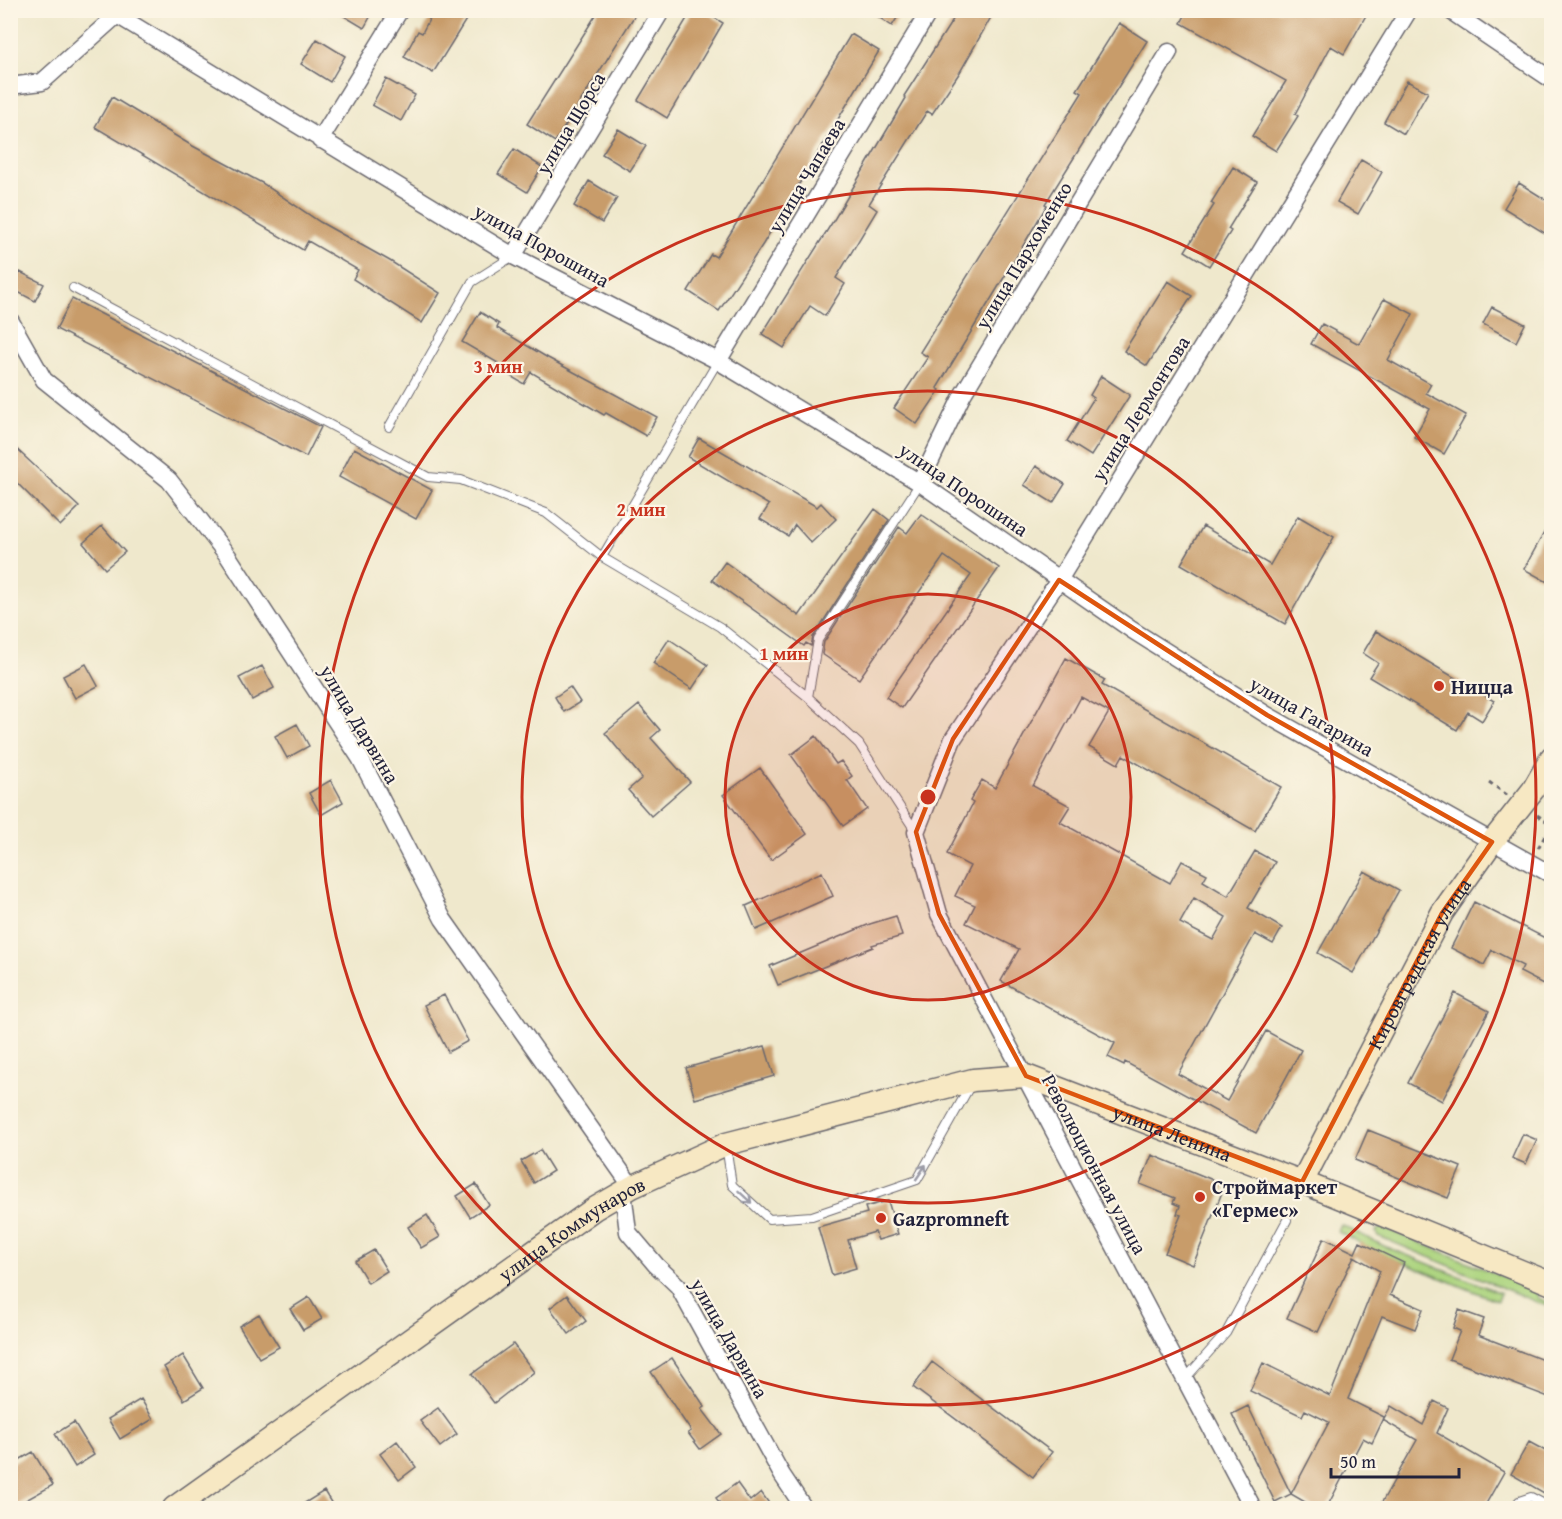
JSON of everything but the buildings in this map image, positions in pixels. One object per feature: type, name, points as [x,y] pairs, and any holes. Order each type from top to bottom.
[{"type":"main road","name":"Кировградская улица","points":[[1302,1182],[1442,913],[1492,842],[1533,790],[1551,757]]},
{"type":"main road","name":"улица Коммунаров","points":[[174,1509],[594,1209],[628,1189],[726,1144],[973,1080],[1026,1076]]},
{"type":"main road","name":"улица Ленина","points":[[1026,1076],[1302,1182],[1551,1284]]},
{"type":"street","points":[[320,140],[400,10]]},
{"type":"street","name":"улица Щорса","points":[[513,256],[662,10]]},
{"type":"street","name":"улица Чапаева","points":[[718,361],[930,10]]},
{"type":"street","name":"улица Лермонтова","points":[[916,832],[953,739],[1059,580],[1409,10]]},
{"type":"street","points":[[1449,10],[1551,80]]},
{"type":"street","name":"улица Порошина","points":[[10,86],[42,82],[117,13],[320,140],[513,256],[718,361],[920,483],[1059,580]]},
{"type":"street","name":"улица Пархоменко","points":[[920,483],[963,394],[1169,52]]},
{"type":"street","name":"улица Дарвина","points":[[10,320],[44,380],[169,480],[228,556],[360,758],[443,919],[628,1189],[628,1232],[656,1265],[678,1286],[804,1509]]},
{"type":"street","name":"улица Гагарина","points":[[1059,580],[1267,715],[1551,875]]},
{"type":"street","name":"Революционная улица","points":[[916,832],[939,914],[1254,1509]]},
{"type":"lane","points":[[388,427],[472,282],[513,256]]},
{"type":"lane","points":[[73,288],[428,477],[461,480],[546,513],[602,557],[720,627],[808,697],[859,744],[916,832]]},
{"type":"lane","points":[[602,557],[718,361]]},
{"type":"lane","points":[[808,697],[818,640],[920,483]]},
{"type":"lane","points":[[726,1144],[732,1185],[769,1219],[812,1216],[917,1180],[973,1080]]},
{"type":"lane","points":[[1185,1379],[1226,1333],[1287,1220]]},
{"type":"lane","points":[[1513,1509],[1519,1501],[1531,1497],[1551,1508]]},
{"type":"path","points":[[1529,863],[1551,824]]},
{"type":"path","points":[[1546,834],[1551,838]]},
{"type":"highlighted area","points":[[1059,580],[1267,715],[1492,842],[1442,913],[1302,1182],[1026,1076],[939,914],[916,832],[953,739]]},
{"type":"green space","points":[[1341,1225],[1384,1246],[1501,1293],[1498,1301],[1386,1256],[1338,1232]]},
{"type":"green space","points":[[1382,1227],[1536,1290],[1538,1298],[1551,1304],[1551,1308],[1378,1236],[1376,1231]]},
{"type":"place","name":"Ницца","points":[[1439,686]]},
{"type":"place","name":"Строймаркет «Гермес»","points":[[1200,1197]]},
{"type":"place","name":"Gazpromneft","points":[[881,1218]]}]
